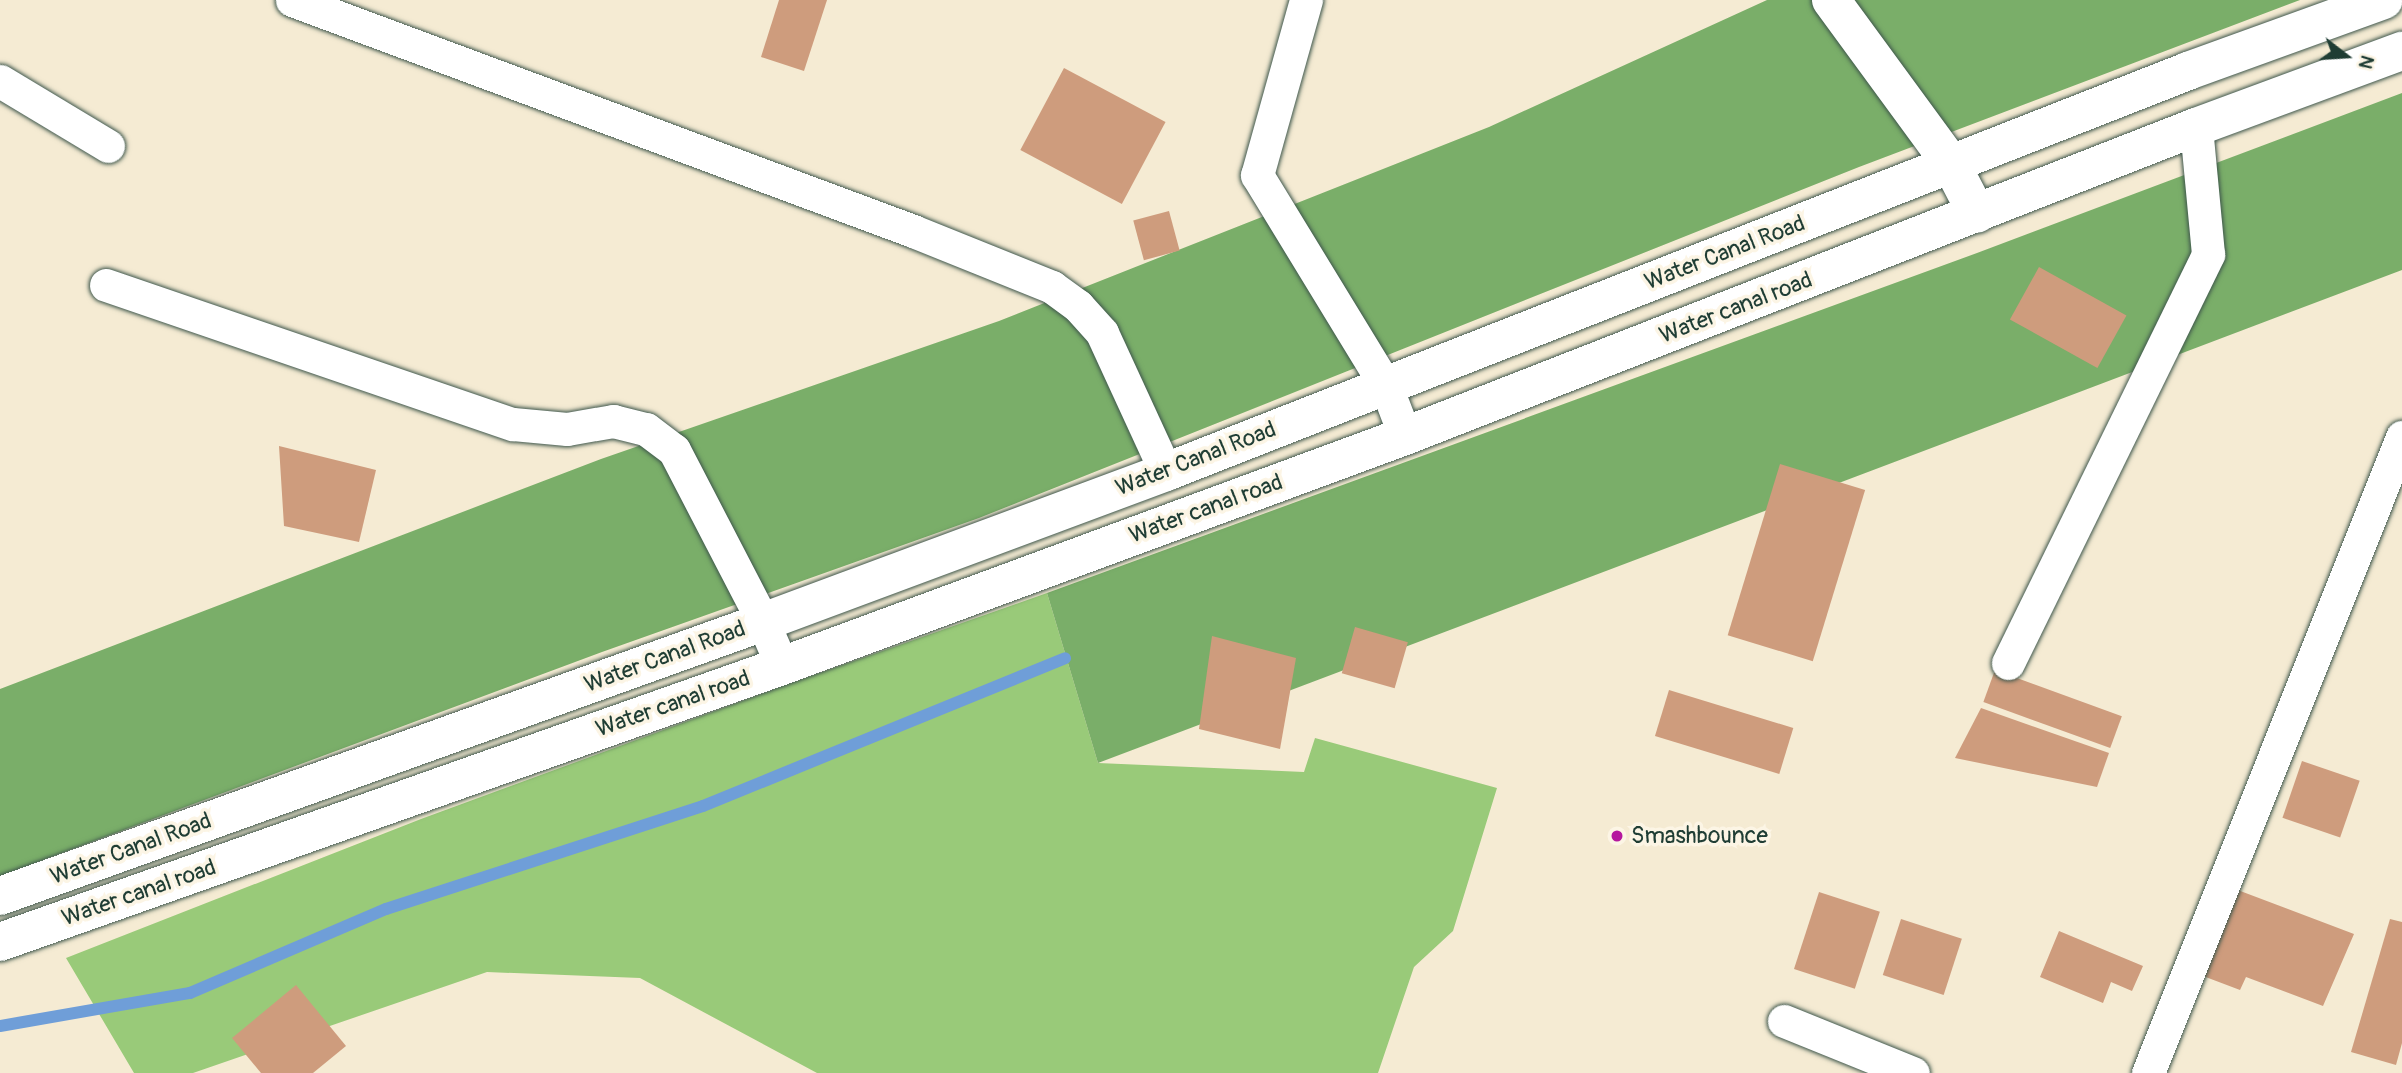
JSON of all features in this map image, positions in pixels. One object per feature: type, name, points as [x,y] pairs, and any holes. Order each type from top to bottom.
[{"type":"main road","points":[[1831,0],[1951,164],[1977,214]]},
{"type":"main road","name":"Water Canal Road","points":[[0,896],[764,622],[1166,472],[2188,71],[2384,0]]},
{"type":"main road","name":"Water canal road","points":[[0,942],[782,666],[1405,436],[2196,127],[2402,51]]},
{"type":"street","points":[[292,0],[913,231],[1052,286],[1078,306],[1102,332],[1166,472]]},
{"type":"street","points":[[1306,0],[1257,175],[1386,386],[1405,436]]},
{"type":"street","points":[[0,81],[108,146]]},
{"type":"street","points":[[2008,663],[2208,254],[2196,127]]},
{"type":"street","points":[[106,285],[513,424],[567,429],[613,422],[646,429],[674,450],[764,622],[782,666]]},
{"type":"street","points":[[2148,1073],[2402,437]]},
{"type":"street","points":[[1784,1021],[1913,1073]]},
{"type":"green space","points":[[1767,0],[2300,0],[1859,167],[979,518],[602,652],[0,876],[0,689],[601,459],[999,321],[1489,127]]},
{"type":"green space","points":[[2402,93],[2402,270],[1098,763],[1047,593],[1977,253]]},
{"type":"green space","points":[[1047,593],[1098,763],[1304,772],[1315,738],[1497,788],[1453,931],[1414,967],[1378,1073],[817,1073],[640,978],[487,972],[193,1073],[134,1073],[66,958],[421,819],[794,682]]},
{"type":"building","points":[[779,0],[827,0],[804,71],[761,57]]},
{"type":"building","points":[[1064,68],[1166,122],[1122,204],[1020,150]]},
{"type":"building","points":[[1169,211],[1180,251],[1144,260],[1133,221]]},
{"type":"building","points":[[2039,267],[2126,315],[2097,368],[2010,319]]},
{"type":"building","points":[[279,446],[376,470],[359,542],[284,526]]},
{"type":"building","points":[[1780,464],[1865,490],[1813,661],[1728,635]]},
{"type":"building","points":[[1355,627],[1408,642],[1395,688],[1342,673]]},
{"type":"building","points":[[1212,636],[1296,658],[1280,749],[1199,729]]},
{"type":"building","points":[[1995,670],[2122,716],[2110,748],[1983,702]]},
{"type":"building","points":[[1669,690],[1793,728],[1779,774],[1655,736]]},
{"type":"building","points":[[1981,708],[2109,753],[2097,787],[1955,758]]},
{"type":"building","points":[[2302,761],[2360,781],[2340,838],[2282,818]]},
{"type":"building","points":[[2235,889],[2354,934],[2323,1006],[2246,977],[2240,990],[2203,976]]},
{"type":"building","points":[[1819,892],[1880,912],[1855,989],[1794,969]]},
{"type":"building","points":[[1901,919],[1962,939],[1944,995],[1883,975]]},
{"type":"building","points":[[2390,919],[2402,922],[2402,1043],[2396,1065],[2351,1052]]},
{"type":"building","points":[[2059,931],[2143,966],[2132,991],[2111,982],[2103,1003],[2040,977]]},
{"type":"building","points":[[296,985],[346,1046],[313,1073],[261,1073],[232,1038]]},
{"type":"waterway","points":[[0,1026],[190,993],[386,909],[703,806],[1065,658]]},
{"type":"place","name":"Smashbounce","points":[[1617,836]]}]
